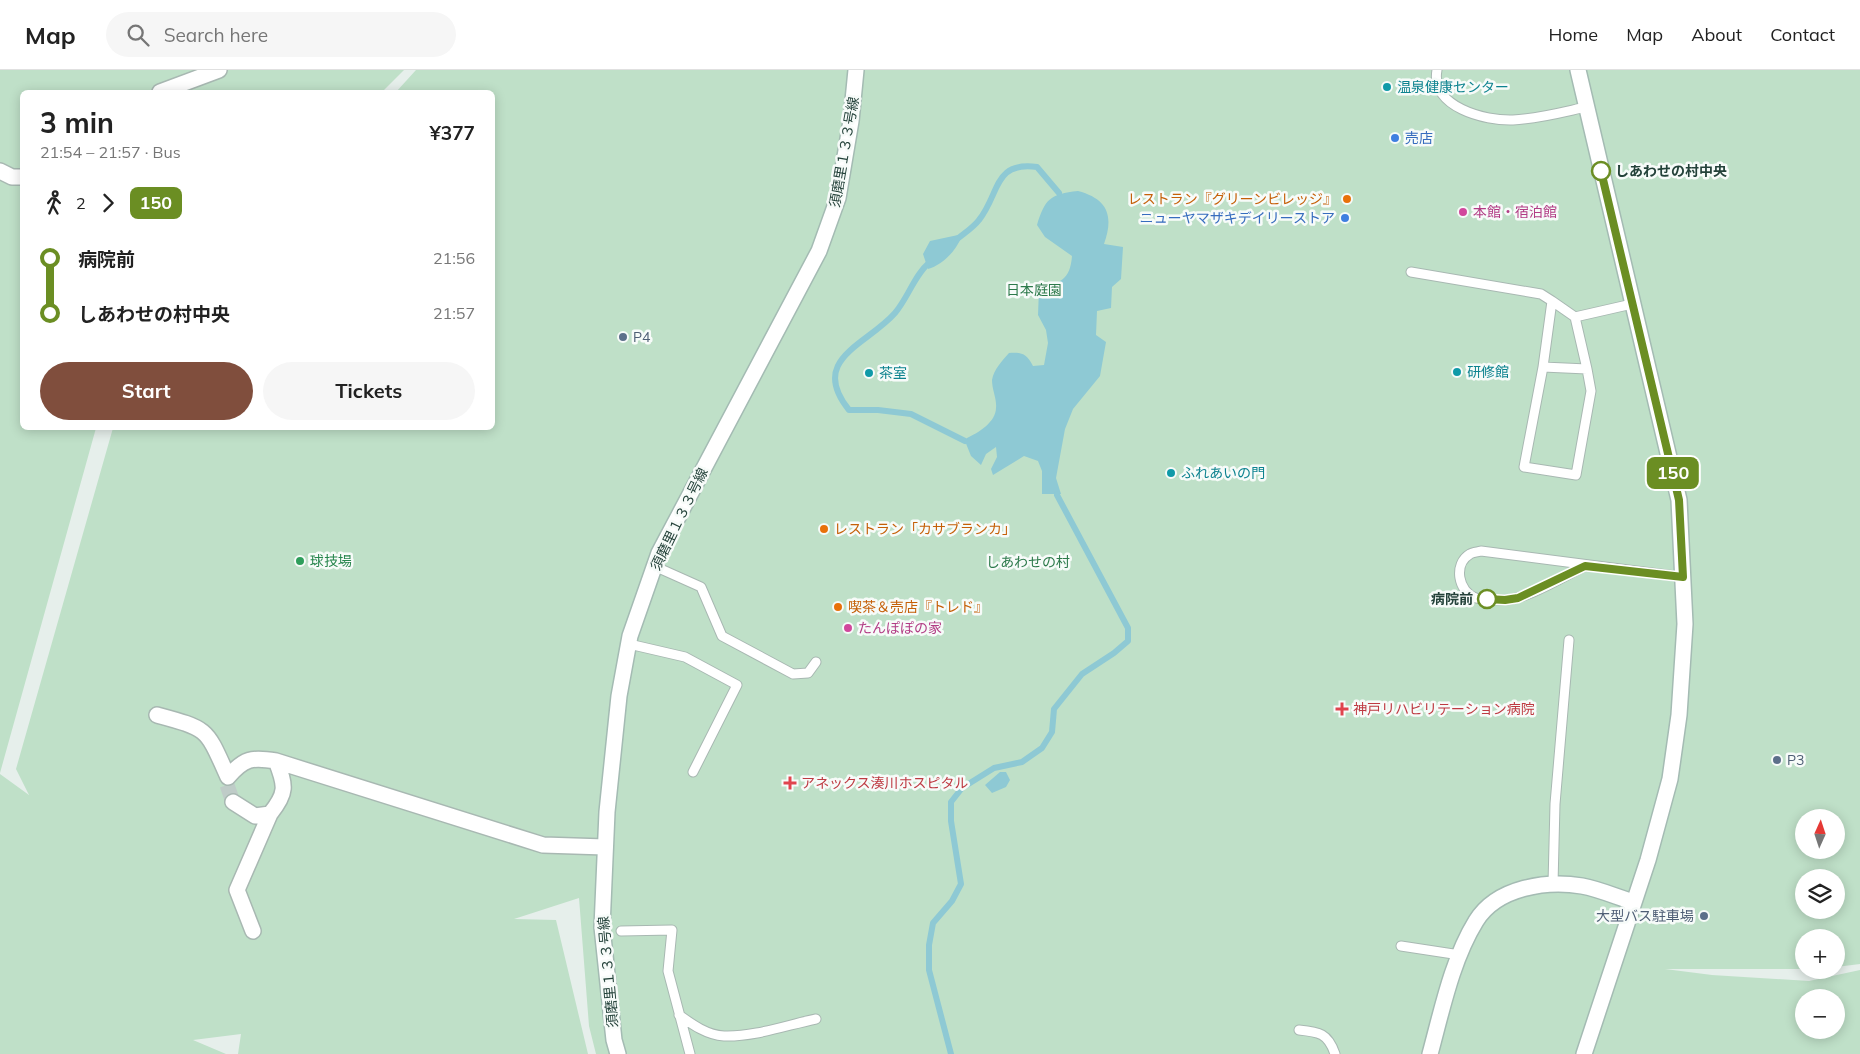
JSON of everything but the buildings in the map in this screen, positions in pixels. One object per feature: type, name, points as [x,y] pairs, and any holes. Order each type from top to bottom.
[{"type":"street","points":[[165,90],[219,70]]},
{"type":"street","name":"須磨里１３３号線","points":[[618,1054],[614,1040],[613,931],[606,847],[619,696],[629,644],[654,566],[663,545],[819,251],[838,198],[851,121],[856,70]]},
{"type":"street","points":[[1578,70],[1679,500],[1685,624],[1679,714],[1670,779],[1648,860],[1584,1054]]},
{"type":"street","points":[[0,171],[12,177],[20,177]]},
{"type":"street","points":[[157,715],[196,726],[211,739],[227,781],[238,764],[256,757],[276,761],[543,845],[606,847]]},
{"type":"street","points":[[252,931],[237,890],[270,814],[283,799],[284,780],[276,761]]},
{"type":"street","points":[[233,802],[255,816],[270,814]]},
{"type":"street","points":[[1430,1054],[1450,981],[1460,955],[1476,919],[1497,900],[1525,886],[1553,884],[1583,886],[1633,902]]},
{"type":"lane","points":[[1437,70],[1435,79],[1438,88],[1452,106],[1495,120],[1514,120],[1586,107]]},
{"type":"lane","points":[[1411,272],[1541,294],[1552,301],[1575,318],[1592,391],[1576,475],[1524,467],[1543,367],[1552,301]]},
{"type":"lane","points":[[1575,318],[1632,304]]},
{"type":"lane","points":[[1543,367],[1587,369]]},
{"type":"lane","points":[[1585,566],[1518,598],[1505,600],[1476,598],[1461,586],[1460,580],[1462,563],[1469,554],[1481,551],[1585,566],[1683,577]]},
{"type":"lane","points":[[654,566],[701,587],[722,636],[793,674],[808,673],[816,662]]},
{"type":"lane","points":[[1553,884],[1555,804],[1570,640]]},
{"type":"lane","points":[[629,644],[685,657],[737,684],[694,772]]},
{"type":"lane","points":[[613,931],[672,930],[668,971],[690,1054]]},
{"type":"lane","points":[[1401,946],[1460,955]]},
{"type":"lane","points":[[679,1015],[699,1029],[723,1036],[750,1033],[816,1019]]},
{"type":"lane","points":[[1299,1030],[1319,1032],[1331,1042],[1335,1054]]},
{"type":"green space","points":[[0,70],[404,70],[384,90],[20,90],[20,430],[95,430],[0,773]]},
{"type":"green space","name":"しあわせの村","points":[[416,70],[1860,70],[1860,964],[1845,966],[1845,929],[1795,929],[1795,969],[1665,969],[1712,975],[1809,981],[1845,979],[1845,973],[1860,970],[1860,1054],[596,1054],[589,1026],[579,898],[514,919],[556,920],[588,1054],[238,1054],[241,1034],[193,1040],[226,1054],[0,1054],[0,774],[29,795],[16,769],[112,430],[495,430],[495,90],[398,90]]},
{"type":"water","points":[[1078,191],[1096,199],[1106,210],[1108,225],[1104,244],[1123,247],[1121,279],[1112,287],[1111,308],[1097,311],[1096,335],[1106,342],[1100,376],[1073,409],[1065,429],[1056,478],[1061,494],[1042,494],[1042,471],[1038,461],[1024,456],[993,475],[991,469],[997,457],[996,447],[986,454],[981,465],[971,456],[965,441],[986,426],[993,418],[996,405],[992,380],[996,369],[1009,353],[1024,355],[1033,366],[1044,365],[1048,343],[1046,330],[1038,315],[1039,289],[1058,282],[1066,276],[1072,256],[1045,237],[1037,225],[1043,209],[1050,199],[1061,194]]},
{"type":"water","points":[[958,235],[961,238],[952,253],[943,261],[928,269],[923,254],[930,241]]},
{"type":"water","points":[[1000,772],[1006,772],[1010,780],[1006,787],[992,793],[985,785]]},
{"type":"waterway","points":[[955,241],[979,220],[986,210],[999,182],[1012,169],[1023,166],[1037,167],[1059,193]]},
{"type":"waterway","points":[[930,262],[920,273],[895,313],[846,354],[838,365],[835,378],[838,393],[849,410],[878,410],[911,414],[965,441]]},
{"type":"waterway","points":[[951,1054],[929,970],[929,945],[933,923],[952,901],[961,884],[951,821],[951,802],[962,788],[994,768],[1022,762],[1042,748],[1052,732],[1054,709],[1082,674],[1114,653],[1128,641],[1128,628],[1057,495]]},
{"type":"tunnel","points":[[227,785],[233,802]]},
{"type":"bus line","name":"150","points":[[1487,599],[1505,600],[1518,598],[1585,566],[1683,577],[1679,500],[1601,171]]},
{"type":"place","name":"温泉健康センター","points":[[1387,87]]},
{"type":"place","name":"売店","points":[[1395,138]]},
{"type":"place","name":"しあわせの村中央","points":[[1601,171]]},
{"type":"place","name":"レストラン『グリーンビレッジ』","points":[[1347,199]]},
{"type":"place","name":"本館・宿泊館","points":[[1463,212]]},
{"type":"place","name":"ニューヤマザキデイリーストア","points":[[1345,218]]},
{"type":"place","name":"P4","points":[[623,337]]},
{"type":"place","name":"研修館","points":[[1457,372]]},
{"type":"place","name":"茶室","points":[[869,373]]},
{"type":"place","name":"ふれあいの門","points":[[1171,473]]},
{"type":"place","name":"レストラン「カサブランカ」","points":[[824,529]]},
{"type":"place","name":"球技場","points":[[300,561]]},
{"type":"place","name":"病院前","points":[[1487,599]]},
{"type":"place","name":"喫茶＆売店『トレド』","points":[[838,607]]},
{"type":"place","name":"たんぽぽの家","points":[[848,628]]},
{"type":"place","name":"神戸リハビリテーション病院","points":[[1342,709]]},
{"type":"place","name":"P3","points":[[1777,760]]},
{"type":"place","name":"アネックス湊川ホスピタル","points":[[790,783]]},
{"type":"place","name":"大型バス駐車場","points":[[1704,916]]},
{"type":"park label","name":"日本庭園","points":[[1034,290]]}]
